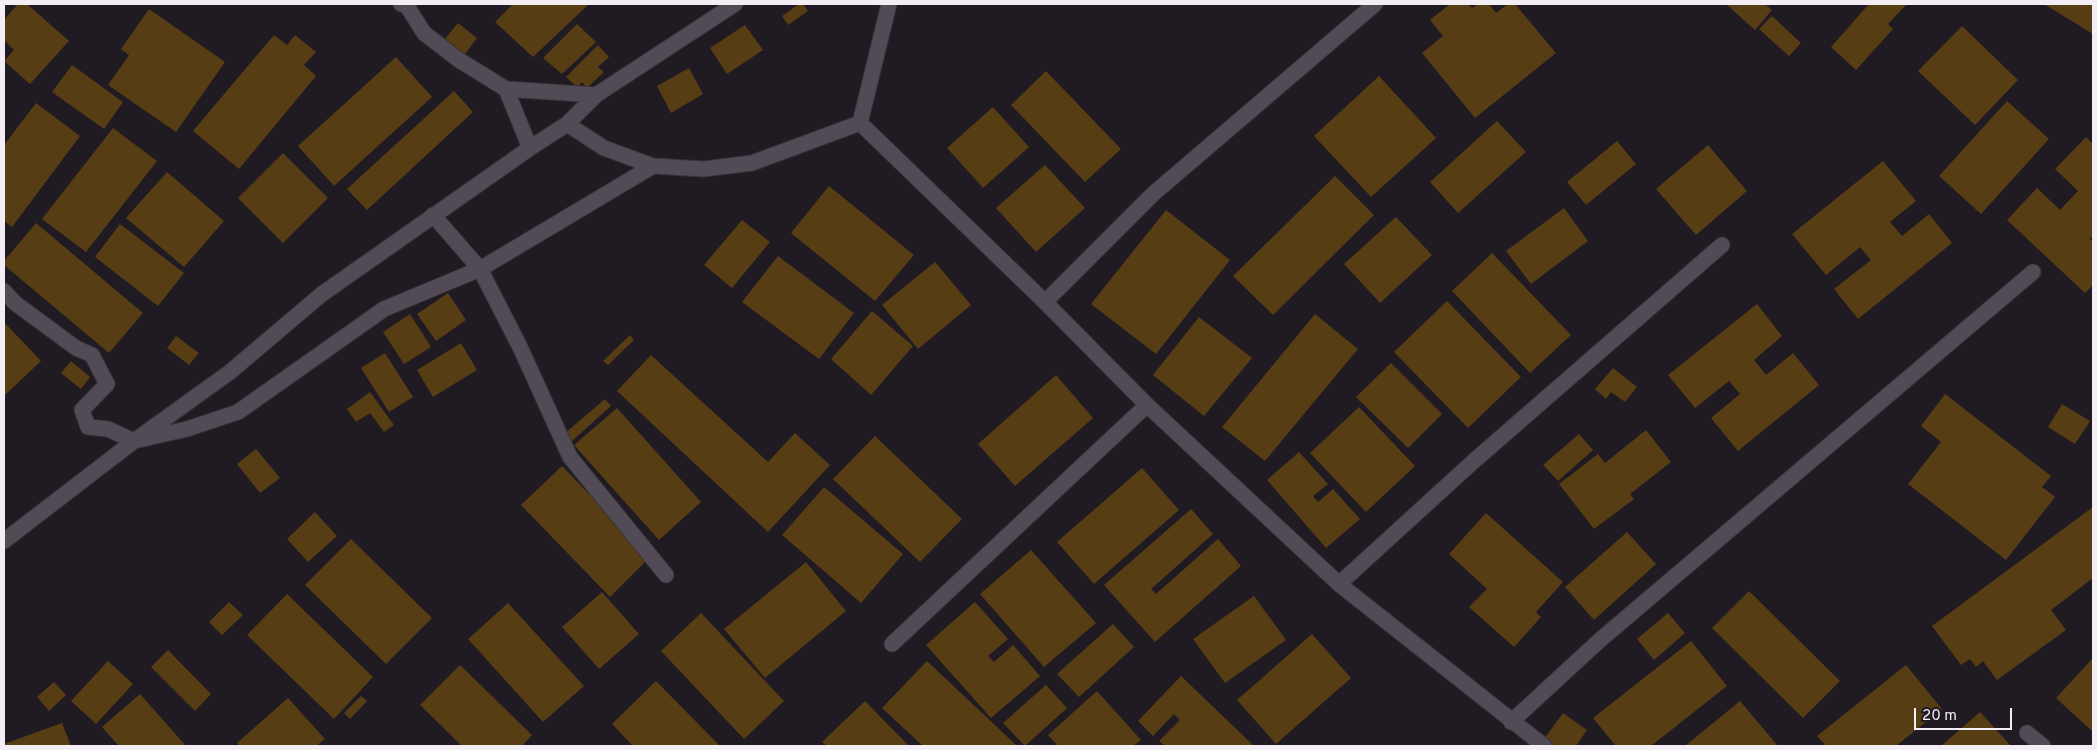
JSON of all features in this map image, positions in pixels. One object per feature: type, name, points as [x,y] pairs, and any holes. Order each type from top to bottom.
[{"type":"street","points":[[401,4],[407,6],[424,33],[459,60],[506,89],[596,95]]},
{"type":"street","points":[[4,540],[134,441],[230,372],[322,294],[567,124],[596,95],[735,4]]},
{"type":"street","points":[[860,123],[889,4]]},
{"type":"street","points":[[1045,302],[1153,194],[1375,4]]},
{"type":"street","points":[[506,89],[530,148]]},
{"type":"street","points":[[567,124],[604,148],[654,166],[704,169],[752,163],[860,123]]},
{"type":"street","points":[[860,123],[1045,302],[1147,405],[1339,584],[1511,722],[1544,746]]},
{"type":"street","points":[[4,291],[15,303],[76,348],[92,355],[106,384],[82,410],[88,427],[108,429],[134,441],[187,429],[238,412],[384,308],[480,269],[654,166]]},
{"type":"street","points":[[433,216],[480,269],[520,347],[570,457],[666,575]]},
{"type":"street","points":[[1339,584],[1475,460],[1722,245]]},
{"type":"street","points":[[1511,722],[1608,634],[2032,272]]},
{"type":"street","points":[[892,644],[1147,405]]},
{"type":"street","points":[[2027,733],[2043,746]]},
{"type":"building","points":[[18,4],[27,4],[69,41],[30,84],[4,61],[14,50],[4,40],[4,20]]},
{"type":"building","points":[[513,4],[589,4],[533,57],[495,22]]},
{"type":"building","points":[[799,4],[803,4],[808,11],[788,25],[782,16]]},
{"type":"building","points":[[1450,4],[1468,4],[1472,8],[1478,4],[1489,4],[1496,13],[1508,4],[1515,4],[1556,53],[1475,118],[1422,53],[1443,36],[1430,20]]},
{"type":"building","points":[[1726,4],[1765,4],[1772,10],[1755,30]]},
{"type":"building","points":[[1869,4],[1907,4],[1888,24],[1893,29],[1856,70],[1831,47]]},
{"type":"building","points":[[2044,4],[2093,4],[2093,34]]},
{"type":"building","points":[[149,9],[225,62],[176,132],[108,85],[129,55],[121,49]]},
{"type":"building","points":[[1772,16],[1801,43],[1789,56],[1759,29]]},
{"type":"building","points":[[458,23],[477,38],[465,54],[445,39]]},
{"type":"building","points":[[577,24],[596,42],[562,74],[543,58]]},
{"type":"building","points":[[745,25],[763,50],[727,74],[710,48]]},
{"type":"building","points":[[1962,26],[2018,80],[1975,125],[1918,71]]},
{"type":"building","points":[[274,35],[287,45],[295,35],[316,52],[304,65],[316,76],[239,169],[193,131]]},
{"type":"building","points":[[598,45],[609,57],[598,67],[604,72],[587,88],[582,82],[577,87],[566,77]]},
{"type":"building","points":[[396,57],[432,97],[334,186],[298,146]]},
{"type":"building","points":[[72,65],[123,102],[104,129],[52,92]]},
{"type":"building","points":[[689,68],[703,94],[671,113],[657,86]]},
{"type":"building","points":[[1046,71],[1121,149],[1085,182],[1011,105]]},
{"type":"building","points":[[1379,76],[1436,138],[1371,197],[1314,136]]},
{"type":"building","points":[[454,91],[473,112],[367,210],[347,189]]},
{"type":"building","points":[[2007,101],[2049,139],[1981,214],[1939,176]]},
{"type":"building","points":[[36,103],[80,136],[12,227],[4,221],[4,145]]},
{"type":"building","points":[[993,107],[1029,147],[983,188],[947,148]]},
{"type":"building","points":[[1497,121],[1526,152],[1458,213],[1430,182]]},
{"type":"building","points":[[113,128],[157,161],[86,252],[42,219]]},
{"type":"building","points":[[2086,137],[2093,144],[2093,235],[2090,239],[2093,242],[2093,285],[2085,293],[2007,220],[2037,188],[2060,210],[2078,191],[2055,169]]},
{"type":"building","points":[[1617,141],[1636,164],[1586,205],[1567,182]]},
{"type":"building","points":[[1708,145],[1747,191],[1696,235],[1656,189]]},
{"type":"building","points":[[283,153],[328,198],[283,243],[238,198]]},
{"type":"building","points":[[1883,161],[1916,201],[1890,222],[1902,236],[1929,214],[1952,243],[1858,319],[1834,289],[1871,260],[1860,247],[1826,275],[1792,234]]},
{"type":"building","points":[[1045,165],[1085,208],[1036,252],[996,208]]},
{"type":"building","points":[[167,172],[224,221],[184,267],[126,218]]},
{"type":"building","points":[[1335,176],[1374,215],[1273,315],[1233,276]]},
{"type":"building","points":[[829,186],[914,255],[875,301],[791,233]]},
{"type":"building","points":[[1564,208],[1588,241],[1531,284],[1506,251]]},
{"type":"building","points":[[1166,210],[1230,260],[1156,354],[1091,304]]},
{"type":"building","points":[[1396,217],[1432,255],[1380,303],[1344,264]]},
{"type":"building","points":[[742,220],[770,242],[732,288],[704,265]]},
{"type":"building","points":[[36,223],[143,313],[109,353],[4,265],[4,261]]},
{"type":"building","points":[[120,224],[184,273],[158,306],[95,257]]},
{"type":"building","points":[[1492,253],[1571,335],[1530,373],[1452,291]]},
{"type":"building","points":[[778,256],[854,313],[819,359],[742,302]]},
{"type":"building","points":[[935,262],[971,305],[918,349],[882,305]]},
{"type":"building","points":[[448,293],[466,320],[436,341],[417,314]]},
{"type":"building","points":[[1447,301],[1521,377],[1468,428],[1394,352]]},
{"type":"building","points":[[1757,304],[1782,336],[1754,360],[1766,375],[1793,353],[1819,385],[1738,451],[1711,418],[1740,394],[1729,381],[1695,408],[1668,375]]},
{"type":"building","points":[[872,311],[913,346],[871,395],[831,359]]},
{"type":"building","points":[[410,314],[431,347],[404,364],[383,332]]},
{"type":"building","points":[[1315,314],[1358,349],[1265,461],[1222,427]]},
{"type":"building","points":[[1199,317],[1252,358],[1204,416],[1153,375]]},
{"type":"building","points":[[4,322],[41,361],[4,396]]},
{"type":"building","points":[[630,335],[634,340],[608,365],[603,361]]},
{"type":"building","points":[[176,336],[199,353],[189,365],[167,348]]},
{"type":"building","points":[[461,343],[477,370],[433,397],[417,370]]},
{"type":"building","points":[[385,353],[413,397],[389,412],[361,368]]},
{"type":"building","points":[[651,355],[768,462],[795,433],[830,465],[768,532],[617,391]]},
{"type":"building","points":[[71,361],[90,377],[81,389],[61,373]]},
{"type":"building","points":[[1391,363],[1442,414],[1408,448],[1356,397]]},
{"type":"building","points":[[1613,368],[1637,387],[1625,402],[1611,392],[1606,399],[1595,389]]},
{"type":"building","points":[[1056,375],[1093,418],[1015,486],[978,444]]},
{"type":"building","points":[[370,392],[394,425],[384,432],[370,413],[356,422],[347,409]]},
{"type":"building","points":[[1945,394],[2051,476],[2042,487],[2055,497],[2006,560],[1908,484],[1941,442],[1921,426]]},
{"type":"building","points":[[605,399],[611,406],[572,441],[565,433]]},
{"type":"building","points":[[2062,404],[2090,421],[2075,444],[2048,427]]},
{"type":"building","points":[[1359,407],[1415,466],[1366,512],[1310,453]]},
{"type":"building","points":[[617,408],[701,502],[659,540],[574,445]]},
{"type":"building","points":[[1646,430],[1671,462],[1630,494],[1634,499],[1594,529],[1559,484],[1598,454],[1605,463]]},
{"type":"building","points":[[1579,434],[1593,450],[1558,481],[1543,465]]},
{"type":"building","points":[[875,436],[962,519],[920,562],[833,479]]},
{"type":"building","points":[[256,449],[280,478],[260,493],[237,464]]},
{"type":"building","points":[[1299,452],[1328,484],[1313,496],[1318,502],[1333,489],[1360,519],[1326,548],[1267,480]]},
{"type":"building","points":[[562,466],[650,557],[610,597],[521,505]]},
{"type":"building","points":[[1142,468],[1179,510],[1094,584],[1057,542]]},
{"type":"building","points":[[824,487],[903,554],[861,603],[782,535]]},
{"type":"building","points":[[2093,507],[2093,578],[2051,610],[2066,630],[1997,680],[1983,661],[1976,667],[1970,659],[1961,665],[1932,626]]},
{"type":"building","points":[[1191,509],[1213,534],[1151,589],[1156,594],[1218,539],[1241,566],[1155,642],[1104,585]]},
{"type":"building","points":[[315,512],[337,536],[308,562],[287,539]]},
{"type":"building","points":[[1486,513],[1563,582],[1536,612],[1541,617],[1514,647],[1469,607],[1487,589],[1449,554]]},
{"type":"building","points":[[1627,532],[1656,564],[1594,620],[1565,587]]},
{"type":"building","points":[[351,539],[432,618],[386,664],[305,585]]},
{"type":"building","points":[[1031,550],[1096,623],[1044,667],[980,594]]},
{"type":"building","points":[[806,562],[846,611],[765,678],[724,629]]},
{"type":"building","points":[[1749,591],[1840,681],[1803,718],[1712,628]]},
{"type":"building","points":[[602,592],[639,634],[599,669],[562,627]]},
{"type":"building","points":[[287,594],[373,677],[334,719],[247,635]]},
{"type":"building","points":[[1254,596],[1286,640],[1225,683],[1193,639]]},
{"type":"building","points":[[229,602],[243,615],[222,635],[209,622]]},
{"type":"building","points":[[975,602],[1008,639],[988,656],[994,662],[1013,645],[1040,676],[991,718],[926,645]]},
{"type":"building","points":[[508,603],[584,686],[543,722],[468,639]]},
{"type":"building","points":[[701,613],[784,701],[744,739],[661,651]]},
{"type":"building","points":[[1668,613],[1685,633],[1654,660],[1637,639]]},
{"type":"building","points":[[1113,624],[1134,647],[1079,697],[1057,674]]},
{"type":"building","points":[[1312,634],[1351,678],[1276,744],[1237,700]]},
{"type":"building","points":[[1691,641],[1727,686],[1651,746],[1616,746],[1593,718]]},
{"type":"building","points":[[168,650],[211,694],[195,711],[151,667]]},
{"type":"building","points":[[2093,658],[2093,732],[2056,698]]},
{"type":"building","points":[[108,661],[133,684],[96,724],[71,701]]},
{"type":"building","points":[[927,661],[1016,745],[923,746],[882,708]]},
{"type":"building","points":[[460,665],[532,735],[522,746],[462,746],[420,705]]},
{"type":"building","points":[[1906,665],[1942,709],[1896,746],[1826,746],[1817,736]]},
{"type":"building","points":[[1181,676],[1254,746],[1165,746],[1159,741],[1180,720],[1174,714],[1153,736],[1138,721]]},
{"type":"building","points":[[656,681],[720,746],[633,746],[612,724]]},
{"type":"building","points":[[54,682],[66,695],[49,711],[37,697]]},
{"type":"building","points":[[1046,685],[1067,708],[1025,746],[1003,723]]},
{"type":"building","points":[[1097,691],[1141,740],[1133,746],[1058,746],[1048,735]]},
{"type":"building","points":[[140,694],[186,746],[119,746],[102,727]]},
{"type":"building","points":[[361,696],[367,701],[350,719],[344,713]]},
{"type":"building","points":[[288,698],[325,739],[316,746],[240,746],[237,743]]},
{"type":"building","points":[[865,701],[909,746],[827,746],[822,742]]},
{"type":"building","points":[[1740,701],[1778,746],[1685,746]]},
{"type":"building","points":[[1980,712],[2011,746],[1941,746]]},
{"type":"building","points":[[1563,713],[1587,730],[1576,746],[1553,746],[1544,739]]},
{"type":"building","points":[[62,723],[71,746],[4,746],[4,744]]}]
